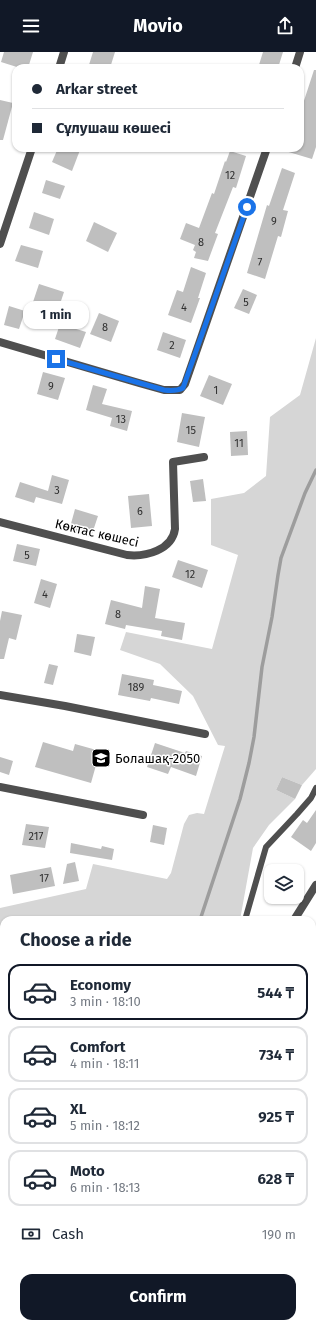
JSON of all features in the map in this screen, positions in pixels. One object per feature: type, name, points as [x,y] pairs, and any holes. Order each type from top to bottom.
[{"type":"street","points":[[60,64],[64,52]]},
{"type":"street","points":[[296,64],[300,52]]},
{"type":"street","points":[[0,244],[31,152]]},
{"type":"street","points":[[0,342],[164,390],[180,390],[186,384],[266,152]]},
{"type":"street","name":"Көктас көшесі","points":[[0,522],[127,555],[146,555],[161,548],[174,536],[173,462],[204,457]]},
{"type":"street","points":[[0,695],[66,706],[205,734]]},
{"type":"street","points":[[0,787],[143,815]]},
{"type":"street","points":[[297,916],[315,888]]},
{"type":"lane","points":[[246,916],[266,846],[302,809],[316,788]]},
{"type":"shaded area","points":[[316,338],[316,769],[302,785],[282,777],[276,790],[295,799],[269,825],[253,848],[241,916],[0,916],[0,908],[86,889],[93,864],[167,879],[171,873],[184,824],[189,815],[197,813],[204,814],[225,746],[218,745],[193,696],[160,664],[120,650],[126,632],[212,649],[238,555],[211,545],[211,499],[244,493],[266,476],[270,417],[300,395]]},
{"type":"building","points":[[4,52],[33,52],[29,64],[12,64],[12,65],[1,62]]},
{"type":"building","points":[[93,52],[115,52],[111,64],[89,64]]},
{"type":"building","points":[[263,52],[283,52],[279,64],[259,64]]},
{"type":"building","points":[[314,70],[316,70],[316,147],[312,159],[289,152],[304,152],[304,101]]},
{"type":"building","points":[[0,100],[12,103],[12,107],[3,140],[0,140]]},
{"type":"building","points":[[56,152],[79,152],[72,171],[52,162]]},
{"type":"building","points":[[230,152],[246,156],[236,188],[233,187],[215,233],[218,234],[208,261],[194,258],[196,252],[193,250],[195,245],[180,239],[186,223],[199,228],[212,193],[214,194],[225,161],[226,162]]},
{"type":"building","points":[[282,168],[295,173],[283,210],[288,211],[281,237],[278,236],[265,279],[247,273],[267,205],[269,206]]},
{"type":"building","points":[[46,180],[65,186],[60,199],[42,193]]},
{"type":"building","points":[[34,212],[54,219],[49,235],[29,228]]},
{"type":"building","points":[[94,222],[117,233],[108,252],[86,241]]},
{"type":"building","points":[[21,245],[43,251],[38,268],[15,261]]},
{"type":"building","points":[[191,267],[206,273],[198,298],[200,298],[191,323],[168,315],[177,290],[183,292]]},
{"type":"building","points":[[39,284],[64,292],[56,316],[31,308]]},
{"type":"building","points":[[243,289],[257,295],[249,314],[234,308]]},
{"type":"building","points":[[9,306],[25,311],[19,329],[4,325]]},
{"type":"building","points":[[99,313],[119,321],[111,342],[90,334]]},
{"type":"building","points":[[60,324],[86,332],[80,348],[55,339]]},
{"type":"building","points":[[163,332],[186,340],[180,358],[157,350]]},
{"type":"building","points":[[43,372],[65,378],[58,400],[37,394]]},
{"type":"building","points":[[209,375],[232,384],[223,405],[200,396]]},
{"type":"building","points":[[93,385],[107,389],[102,404],[132,411],[127,431],[110,426],[112,418],[86,410]]},
{"type":"building","points":[[182,413],[205,417],[199,447],[177,442]]},
{"type":"building","points":[[247,431],[248,455],[231,456],[230,432]]},
{"type":"building","points":[[52,475],[69,480],[62,504],[36,497],[34,503],[15,497],[20,482],[48,491]]},
{"type":"building","points":[[203,479],[206,501],[193,502],[190,481]]},
{"type":"building","points":[[149,494],[152,526],[131,528],[128,496]]},
{"type":"building","points":[[75,509],[98,516],[91,537],[69,531]]},
{"type":"building","points":[[17,544],[40,549],[36,566],[13,561]]},
{"type":"building","points":[[178,560],[208,570],[202,588],[172,577]]},
{"type":"building","points":[[41,579],[57,584],[50,608],[34,603]]},
{"type":"building","points":[[145,586],[160,589],[155,618],[185,623],[182,640],[161,636],[162,631],[126,625],[125,629],[105,624],[111,600],[142,608]]},
{"type":"building","points":[[2,611],[22,615],[16,640],[9,638],[4,659],[0,659],[0,621]]},
{"type":"building","points":[[77,634],[95,637],[91,656],[74,652]]},
{"type":"building","points":[[49,664],[58,666],[53,685],[44,683]]},
{"type":"building","points":[[122,674],[154,680],[153,685],[182,691],[179,704],[151,698],[150,701],[118,695]]},
{"type":"building","points":[[43,742],[73,751],[75,744],[100,751],[91,783],[35,767]]},
{"type":"building","points":[[155,743],[185,753],[186,751],[202,756],[196,776],[171,767],[168,774],[147,767]]},
{"type":"building","points":[[0,757],[13,761],[9,775],[0,772]]},
{"type":"building","points":[[282,777],[302,785],[295,799],[276,790]]},
{"type":"building","points":[[316,810],[316,843],[311,851],[291,837],[303,820],[307,823]]},
{"type":"building","points":[[26,824],[49,827],[45,848],[22,845]]},
{"type":"building","points":[[153,825],[167,828],[164,845],[150,842]]},
{"type":"building","points":[[71,843],[101,849],[102,846],[114,849],[112,860],[70,853]]},
{"type":"building","points":[[75,862],[79,881],[63,884],[67,864]]},
{"type":"building","points":[[51,867],[55,886],[13,894],[10,875]]},
{"type":"waterway","points":[[201,916],[240,799],[249,763],[254,737],[262,667],[272,617],[281,558],[305,493],[316,470]]},
{"type":"place","name":"Болашақ-2050","points":[[101,758]]},
{"type":"route","points":[[56,359],[164,390],[180,390],[183,388],[186,384],[247,207]]}]
